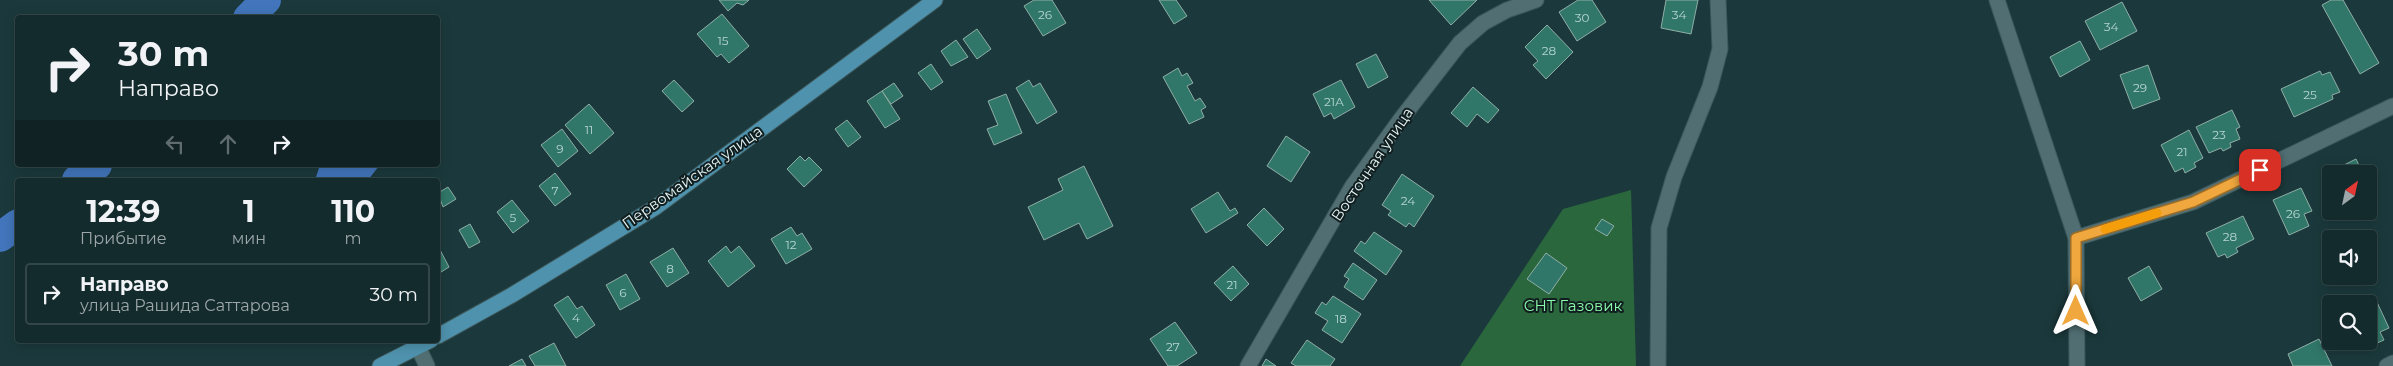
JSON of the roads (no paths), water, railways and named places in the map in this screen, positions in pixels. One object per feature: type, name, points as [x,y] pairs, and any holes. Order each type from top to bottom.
[{"type":"main road","name":"Первомайская улица","points":[[440,335],[512,296],[656,207],[935,0]]},
{"type":"main road","points":[[380,366],[424,344]]},
{"type":"street","name":"Восточная улица","points":[[1248,366],[1352,187],[1401,119],[1454,51],[1483,24],[1506,10],[1536,0]]},
{"type":"street","points":[[1658,366],[1659,228],[1674,177],[1713,78],[1720,49],[1718,0]]},
{"type":"street","points":[[1997,0],[2076,238],[2077,366]]},
{"type":"street","points":[[2076,238],[2193,202],[2393,106]]},
{"type":"street","points":[[424,344],[428,366]]},
{"type":"street","points":[[2387,366],[2393,363]]},
{"type":"water","points":[[378,167],[370,178],[314,178],[319,168]]},
{"type":"waterway","points":[[251,15],[266,0]]},
{"type":"waterway","points":[[80,178],[94,167]]},
{"type":"waterway","points":[[0,237],[15,226]]},
{"type":"park label","name":"СНТ Газовик","points":[[1573,305]]}]
